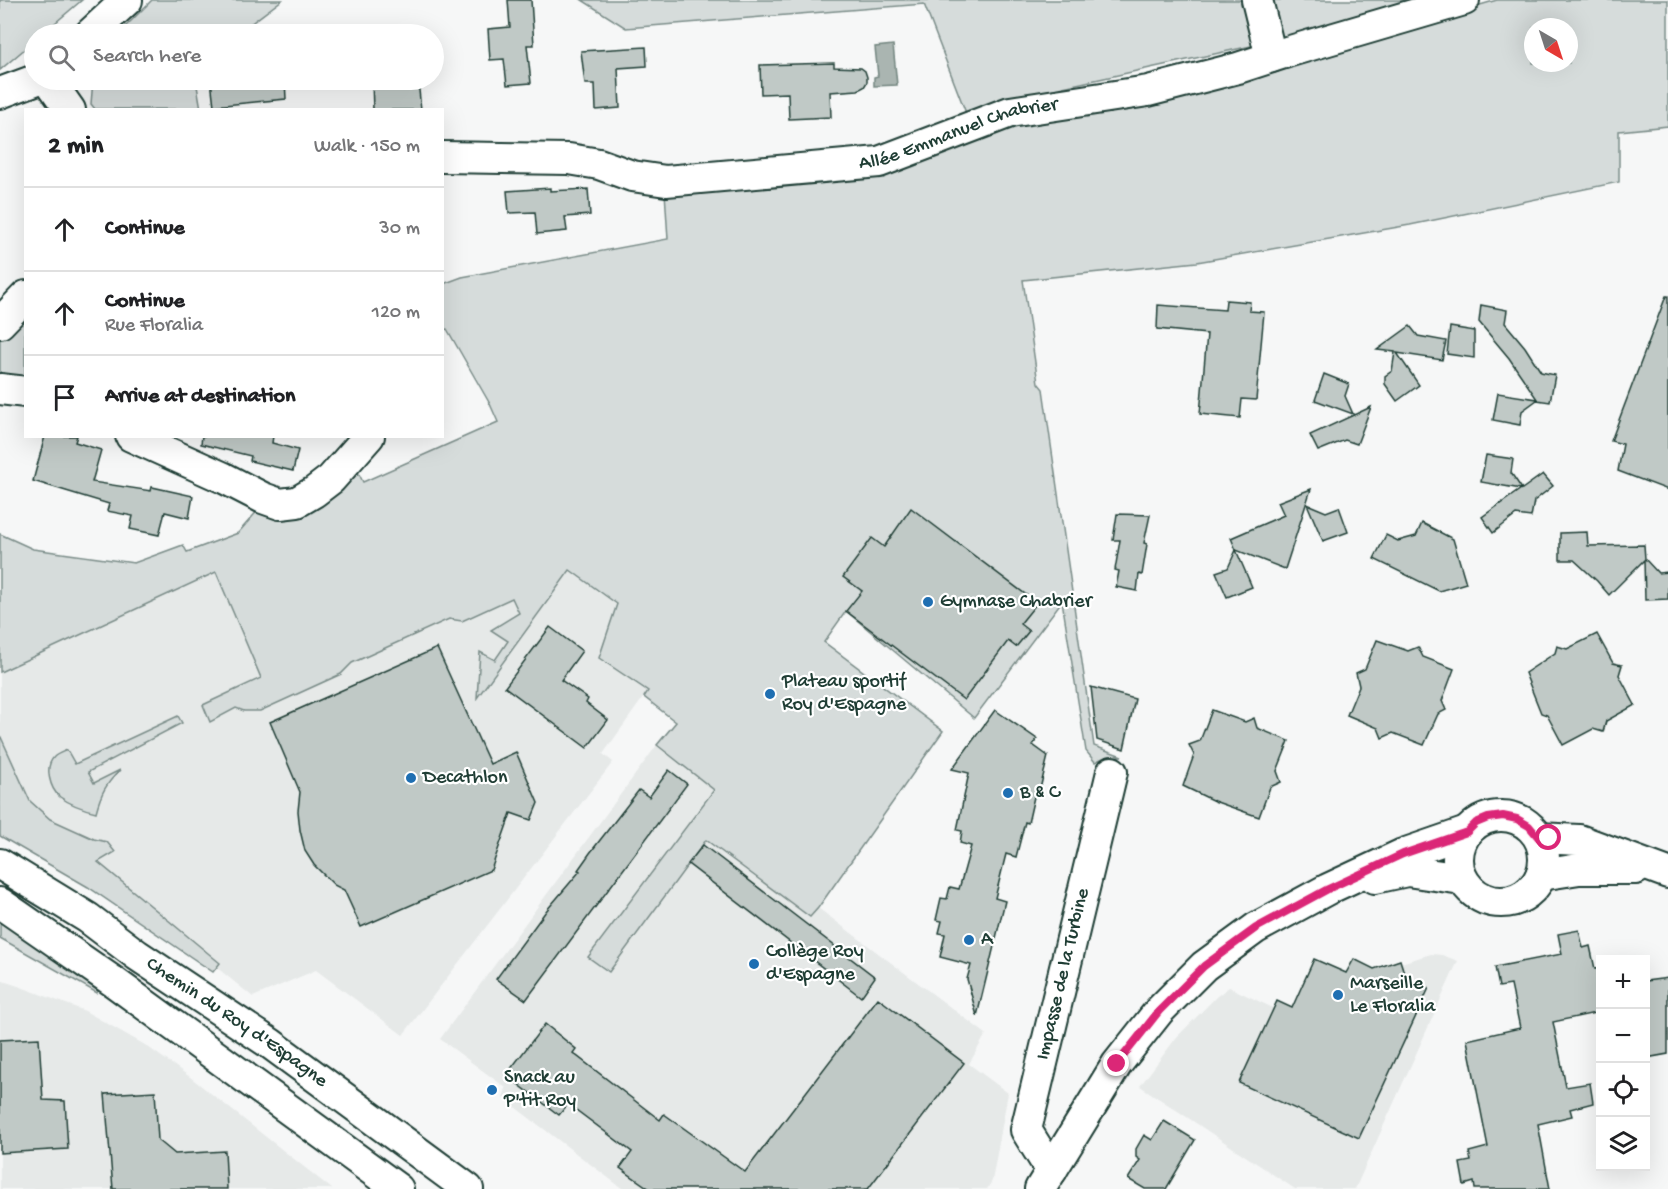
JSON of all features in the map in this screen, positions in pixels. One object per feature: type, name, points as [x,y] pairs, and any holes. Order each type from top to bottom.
[{"type":"street","points":[[101,24],[127,0]]},
{"type":"street","points":[[1257,0],[1270,57]]},
{"type":"street","name":"Allée Emmanuel Chabrier","points":[[444,157],[569,159],[599,164],[632,176],[666,181],[879,162],[1010,112],[1148,91],[1238,68],[1464,0]]},
{"type":"street","points":[[0,93],[24,84]]},
{"type":"street","points":[[56,90],[69,108]]},
{"type":"street","points":[[0,323],[24,298]]},
{"type":"street","points":[[0,389],[24,392]]},
{"type":"street","points":[[135,438],[280,504],[297,501],[314,492],[331,479],[367,438]]},
{"type":"street","name":"Impasse de la Turbine","points":[[1046,1180],[1044,1160],[1026,1130],[1112,772]]},
{"type":"street","points":[[1503,816],[1517,819],[1529,826],[1539,838],[1544,863],[1541,875],[1532,889],[1520,898],[1506,902],[1491,901],[1478,896],[1462,879],[1458,863],[1459,847],[1467,832],[1476,823],[1488,818],[1503,816]]},
{"type":"street","points":[[1046,1180],[1117,1064],[1159,1011],[1204,966],[1242,937],[1328,889],[1403,854],[1467,832]]},
{"type":"street","points":[[1539,838],[1579,840],[1661,871]]},
{"type":"street","name":"Chemin du Roy d'Espagne","points":[[0,864],[88,918],[137,955],[270,1044],[468,1189]]},
{"type":"street","points":[[1541,875],[1579,869],[1661,871]]},
{"type":"street","points":[[1328,889],[1407,871],[1462,879]]},
{"type":"street","name":"Chemin du Roy d'Espagne","points":[[0,903],[114,982],[398,1189]]},
{"type":"street","points":[[114,982],[113,968],[122,958],[137,955]]},
{"type":"shaded area","points":[[0,0],[82,0],[54,24],[24,24],[24,50],[0,70]]},
{"type":"shaded area","points":[[152,0],[282,0],[250,24],[128,24]]},
{"type":"shaded area","points":[[582,0],[1413,0],[1251,46],[1017,97],[966,113],[924,4],[626,28]]},
{"type":"shaded area","points":[[1497,0],[1668,0],[1668,126],[1619,131],[1619,182],[1410,225],[1197,262],[1023,280],[1038,383],[1043,389],[1094,746],[1122,756],[1105,757],[1095,762],[1086,751],[1062,601],[974,718],[846,611],[824,642],[943,731],[810,917],[706,840],[609,972],[588,957],[714,790],[657,745],[676,722],[644,697],[648,691],[599,658],[617,604],[570,570],[477,698],[480,652],[495,660],[508,641],[491,630],[519,613],[512,598],[462,621],[449,619],[352,663],[341,674],[260,711],[244,711],[236,708],[210,722],[203,705],[261,678],[216,572],[0,672],[0,534],[33,549],[134,563],[183,545],[187,552],[238,533],[259,509],[355,466],[363,482],[498,422],[447,329],[444,330],[444,284],[462,277],[668,239],[665,192],[985,131],[1215,83]]},
{"type":"shaded area","points":[[893,45],[897,85],[874,86],[874,77],[878,76],[875,47]]},
{"type":"shaded area","points":[[92,90],[198,90],[201,108],[94,108],[91,104]]},
{"type":"shaded area","points":[[24,308],[24,389],[0,384],[0,335]]},
{"type":"shaded area","points":[[570,570],[618,604],[599,658],[648,691],[603,754],[613,762],[403,1035],[316,970],[253,997],[46,829],[30,801],[0,735],[0,670],[216,571],[261,678],[341,674],[352,663],[449,619]]},
{"type":"shaded area","points":[[178,716],[182,723],[88,772],[94,783],[120,770],[105,789],[96,812],[68,802],[53,789],[49,766],[57,755],[67,750],[75,764]]},
{"type":"shaded area","points":[[0,735],[30,801],[50,819],[94,839],[107,842],[115,852],[98,862],[220,963],[213,972],[88,887],[0,836]]},
{"type":"shaded area","name":"Collège Roy d'Espagne","points":[[657,745],[714,790],[588,957],[609,971],[706,840],[810,917],[818,908],[986,1034],[969,1064],[1008,1093],[992,1181],[987,1189],[623,1189],[503,1098],[506,1088],[440,1039]]},
{"type":"shaded area","points":[[0,919],[41,946],[98,991],[97,993],[0,938]]},
{"type":"shaded area","points":[[1431,954],[1458,961],[1355,1189],[1295,1189],[1140,1086],[1176,1038],[1216,997],[1229,987],[1273,1008],[1277,1001],[1292,1008],[1314,959],[1346,973],[1354,959],[1374,969],[1400,960],[1401,963]]},
{"type":"shaded area","points":[[0,980],[85,1011],[145,1045],[190,1077],[332,1189],[0,1189]]},
{"type":"building","points":[[508,0],[531,0],[534,45],[527,45],[531,83],[507,85],[504,59],[490,60],[488,29],[510,27]]},
{"type":"building","points":[[646,47],[647,66],[618,68],[620,108],[596,110],[595,84],[585,84],[581,51]]},
{"type":"building","points":[[834,63],[834,67],[861,68],[865,71],[867,82],[858,90],[830,92],[831,117],[789,119],[788,93],[761,94],[760,65]]},
{"type":"building","points":[[212,90],[286,90],[286,99],[214,106]]},
{"type":"building","points":[[372,90],[419,90],[421,108],[373,108]]},
{"type":"building","points":[[550,188],[550,191],[588,189],[590,215],[565,217],[567,231],[537,234],[535,212],[509,213],[507,191]]},
{"type":"building","points":[[1666,296],[1668,296],[1668,490],[1618,471],[1623,444],[1611,441]]},
{"type":"building","points":[[1226,300],[1250,302],[1249,311],[1264,312],[1256,400],[1242,399],[1240,418],[1200,414],[1207,334],[1157,329],[1158,305],[1225,310]]},
{"type":"building","points":[[1481,305],[1507,310],[1505,323],[1525,347],[1541,372],[1555,375],[1550,402],[1537,400],[1522,411],[1520,425],[1493,420],[1498,393],[1537,399],[1509,358],[1479,322]]},
{"type":"building","points":[[1410,326],[1418,336],[1446,341],[1442,360],[1397,353],[1419,385],[1397,401],[1385,384],[1385,376],[1392,371],[1395,352],[1377,350]]},
{"type":"building","points":[[1450,327],[1474,331],[1474,358],[1447,354]]},
{"type":"building","points":[[1324,374],[1349,384],[1345,396],[1353,414],[1315,400]]},
{"type":"building","points":[[1371,407],[1357,444],[1345,440],[1318,451],[1310,435]]},
{"type":"building","points":[[44,438],[76,438],[75,442],[101,450],[92,482],[151,491],[152,487],[193,496],[189,518],[165,512],[159,535],[130,529],[133,516],[107,511],[109,504],[33,481]]},
{"type":"building","points":[[202,438],[273,438],[272,443],[298,450],[293,471],[250,461],[251,456],[201,444]]},
{"type":"building","points":[[1486,455],[1513,459],[1511,473],[1522,489],[1543,474],[1553,486],[1534,501],[1531,517],[1516,515],[1493,533],[1482,517],[1521,489],[1481,482]]},
{"type":"building","points":[[1311,489],[1285,569],[1236,550],[1231,538],[1284,515],[1278,502]]},
{"type":"building","points":[[1307,504],[1326,512],[1339,507],[1348,532],[1323,541]]},
{"type":"building","points":[[911,508],[1037,603],[1020,624],[1029,631],[1016,647],[1008,641],[964,700],[846,611],[862,591],[843,577],[872,538],[884,547]]},
{"type":"building","points":[[1117,514],[1150,515],[1144,543],[1147,544],[1142,575],[1139,574],[1137,591],[1116,587],[1119,571],[1115,570],[1120,540],[1113,540]]},
{"type":"building","points":[[1422,523],[1453,539],[1466,583],[1439,591],[1374,559],[1386,535],[1398,541],[1416,536]]},
{"type":"building","points":[[1587,532],[1588,546],[1644,545],[1645,559],[1658,573],[1668,572],[1668,599],[1645,600],[1644,560],[1609,595],[1574,560],[1560,560],[1560,533]]},
{"type":"building","points":[[1236,550],[1252,587],[1227,597],[1216,572],[1228,568]]},
{"type":"building","points":[[550,627],[582,651],[561,680],[588,699],[586,703],[608,720],[587,748],[505,687]]},
{"type":"building","points":[[1597,634],[1613,663],[1622,665],[1619,675],[1635,705],[1606,721],[1603,732],[1593,729],[1563,745],[1547,715],[1541,713],[1525,673],[1555,653],[1557,646],[1567,649]]},
{"type":"building","points":[[1377,640],[1408,651],[1418,647],[1423,657],[1454,669],[1442,701],[1446,710],[1438,714],[1424,745],[1393,733],[1382,738],[1378,728],[1347,715],[1359,686],[1356,673],[1365,669]]},
{"type":"building","name":"Decathlon","points":[[437,648],[490,764],[516,752],[538,803],[531,820],[511,813],[491,870],[361,927],[344,890],[334,885],[314,865],[305,851],[298,811],[300,792],[270,722]]},
{"type":"building","points":[[1091,687],[1135,699],[1124,749],[1097,740]]},
{"type":"building","points":[[995,710],[1037,739],[1033,745],[1048,756],[1040,789],[1036,788],[1028,823],[1025,822],[1016,857],[1006,854],[995,898],[1005,901],[977,1016],[967,979],[971,965],[940,957],[945,934],[939,933],[942,921],[936,920],[941,898],[947,899],[950,887],[959,889],[971,846],[960,843],[962,831],[957,830],[969,773],[952,769]]},
{"type":"building","points":[[1212,710],[1245,722],[1254,718],[1257,728],[1289,741],[1277,771],[1281,782],[1270,787],[1259,817],[1214,801],[1183,786],[1194,755],[1189,745],[1200,741]]},
{"type":"building","points":[[669,770],[687,784],[526,1000],[496,979],[546,911],[580,871],[578,870],[590,853],[639,790],[649,797]]},
{"type":"building","points":[[703,845],[875,977],[861,997],[688,864]]},
{"type":"building","points":[[1579,930],[1583,948],[1590,946],[1596,969],[1596,1013],[1553,1022],[1566,1087],[1590,1083],[1593,1103],[1570,1109],[1572,1116],[1538,1124],[1550,1189],[1475,1189],[1474,1182],[1464,1185],[1460,1163],[1471,1161],[1469,1152],[1488,1147],[1467,1040],[1520,1028],[1511,985],[1499,987],[1495,967],[1562,954],[1558,934]]},
{"type":"building","points":[[1314,959],[1346,973],[1354,959],[1374,969],[1400,960],[1406,979],[1429,988],[1359,1138],[1239,1083],[1277,1001],[1292,1008]]},
{"type":"building","points":[[1668,978],[1668,1054],[1650,1057],[1650,1009],[1650,980]]},
{"type":"building","points":[[878,998],[964,1063],[868,1189],[650,1189],[620,1168],[632,1152],[568,1104],[559,1115],[506,1075],[545,1024],[576,1049],[573,1053],[660,1120],[664,1114],[745,1172]]},
{"type":"building","points":[[39,1038],[43,1100],[65,1101],[68,1149],[0,1153],[0,1040]]},
{"type":"building","points":[[155,1091],[158,1140],[175,1154],[225,1151],[227,1189],[113,1189],[105,1094]]},
{"type":"building","points":[[1164,1121],[1195,1140],[1166,1189],[1145,1189],[1128,1179],[1140,1160],[1136,1157],[1136,1149],[1144,1135],[1152,1140]]},
{"type":"place","name":"Gymnase Chabrier","points":[[928,602]]},
{"type":"place","name":"Plateau sportif Roy d'Espagne","points":[[770,694]]},
{"type":"place","name":"Decathlon","points":[[411,778]]},
{"type":"place","name":"B & C","points":[[1008,793]]},
{"type":"place","name":"A","points":[[969,940]]},
{"type":"place","name":"Collège Roy d'Espagne","points":[[754,964]]},
{"type":"place","name":"Marseille Le Floralia","points":[[1338,995]]},
{"type":"place","name":"Snack au P'tit Roy","points":[[492,1090]]},
{"type":"route","points":[[1117,1064],[1159,1011],[1204,966],[1256,928],[1328,889],[1403,854],[1467,832],[1476,823],[1488,818],[1503,816],[1517,819],[1529,826],[1539,838],[1549,838]]}]
